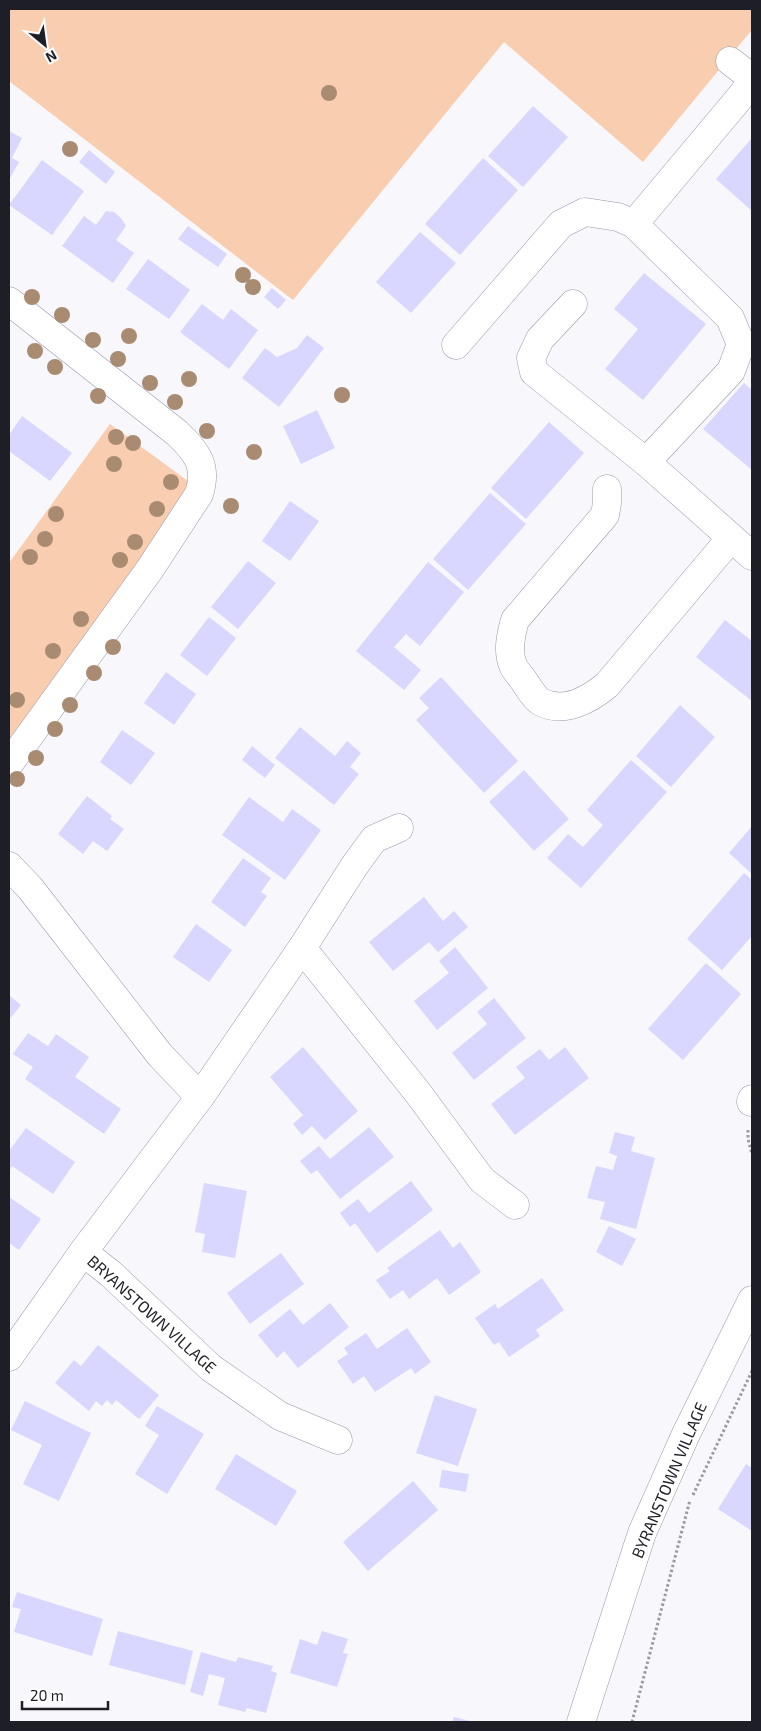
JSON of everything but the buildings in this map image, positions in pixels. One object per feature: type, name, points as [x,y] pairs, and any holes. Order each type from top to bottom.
[{"type":"street","points":[[730,61],[752,78]]},
{"type":"street","points":[[634,224],[752,83]]},
{"type":"street","points":[[456,345],[560,224],[585,212],[618,217],[634,224],[730,318],[741,344],[731,371],[646,462]]},
{"type":"street","points":[[9,301],[177,433],[194,449],[202,471],[202,484],[199,494],[150,569],[9,764]]},
{"type":"street","points":[[572,304],[540,339],[531,358],[534,372],[646,462],[752,556]]},
{"type":"street","points":[[607,488],[605,515],[515,620],[509,639],[513,665],[540,702],[558,706],[574,705],[594,696],[608,685],[731,538]]},
{"type":"street","name":"BRYANSTOWN VILLAGE","points":[[338,1440],[280,1416],[211,1368],[111,1274],[83,1252],[200,1097],[374,839],[399,828]]},
{"type":"street","points":[[9,866],[30,888],[160,1055],[200,1097]]},
{"type":"street","points":[[302,948],[418,1093],[482,1180],[515,1205]]},
{"type":"street","points":[[9,1357],[83,1252]]},
{"type":"street","name":"BYRANSTOWN VILLAGE","points":[[581,1722],[642,1533],[686,1434],[752,1300]]},
{"type":"path","points":[[632,1722],[690,1500],[752,1371]]},
{"type":"shaded area","points":[[9,9],[752,9],[752,32],[643,162],[504,42],[293,300],[9,81]]},
{"type":"shaded area","points":[[110,424],[188,481],[189,485],[173,514],[9,741],[9,563]]}]
